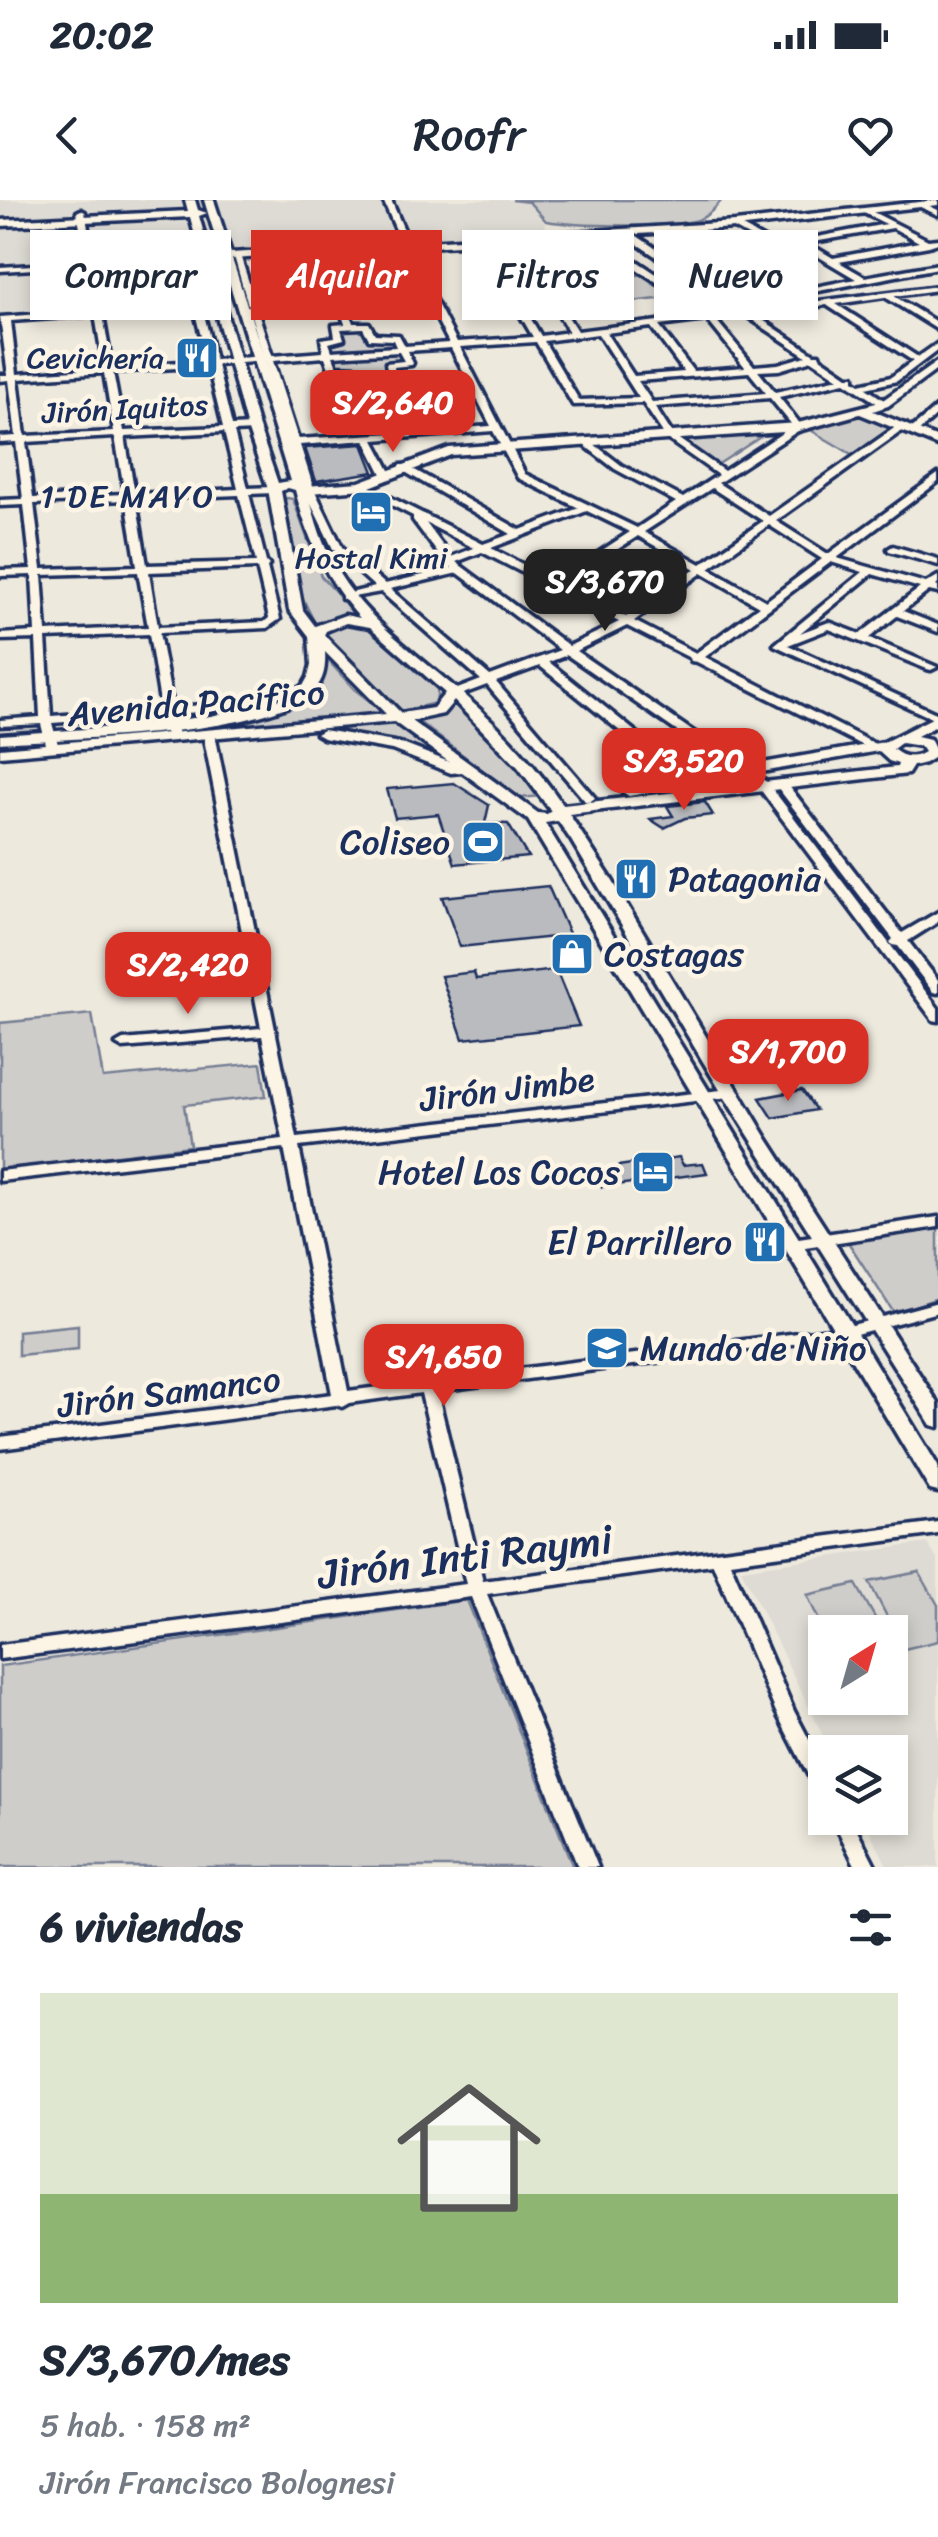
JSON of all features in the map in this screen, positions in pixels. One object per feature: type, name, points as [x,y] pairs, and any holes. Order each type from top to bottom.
[{"type":"main road","points":[[634,231],[735,225],[938,202]]},
{"type":"main road","points":[[0,220],[210,206],[220,230]]},
{"type":"main road","points":[[251,254],[231,255],[290,443],[321,558],[346,598],[451,696],[485,721],[560,808],[730,1093],[938,1420]]},
{"type":"main road","points":[[225,320],[274,491],[296,610],[316,637],[320,628],[335,621],[374,624]]},
{"type":"main road","points":[[274,491],[291,496],[302,489],[361,486],[449,452],[798,427],[884,404],[938,364]]},
{"type":"main road","points":[[884,404],[904,427]]},
{"type":"main road","points":[[860,410],[938,442]]},
{"type":"main road","name":"Avenida Pacífico","points":[[0,739],[218,718],[272,709],[309,688],[320,660],[316,637]]},
{"type":"main road","name":"Avenida Pacífico","points":[[316,637],[398,718],[532,814],[938,1484]]},
{"type":"main road","points":[[398,718],[438,710],[451,696]]},
{"type":"main road","name":"Avenida Pacífico","points":[[169,723],[210,734],[282,731],[398,718]]},
{"type":"main road","points":[[532,814],[555,818],[560,808],[589,798],[878,746],[903,738],[938,718]]},
{"type":"main road","points":[[282,731],[395,746],[493,787]]},
{"type":"main road","name":"Avenida Pacífico","points":[[0,752],[50,734]]},
{"type":"main road","points":[[560,808],[772,785],[907,764],[930,756],[934,749],[903,738]]},
{"type":"main road","points":[[878,746],[907,764],[938,769]]},
{"type":"street","points":[[387,200],[402,230]]},
{"type":"street","points":[[921,204],[938,214]]},
{"type":"street","points":[[868,211],[933,242],[938,250]]},
{"type":"street","points":[[82,215],[85,230]]},
{"type":"street","points":[[735,225],[743,230]]},
{"type":"street","points":[[818,239],[895,225]]},
{"type":"street","points":[[829,260],[933,242]]},
{"type":"street","points":[[818,253],[864,280]]},
{"type":"street","points":[[231,255],[251,302]]},
{"type":"street","points":[[818,288],[938,266]]},
{"type":"street","points":[[0,269],[30,267]]},
{"type":"street","points":[[911,272],[938,288]]},
{"type":"street","points":[[818,306],[938,288]]},
{"type":"street","points":[[818,296],[919,361]]},
{"type":"street","points":[[889,297],[938,327]]},
{"type":"street","points":[[30,317],[3,319],[22,440],[50,734]]},
{"type":"street","points":[[100,320],[146,570],[169,723]]},
{"type":"street","points":[[0,637],[267,625],[275,618],[202,320]]},
{"type":"street","points":[[256,320],[264,358]]},
{"type":"street","points":[[348,320],[350,326]]},
{"type":"street","points":[[441,320],[520,476],[584,510],[639,532],[766,605]]},
{"type":"street","points":[[526,320],[580,404],[775,395],[851,378]]},
{"type":"street","points":[[566,320],[575,335]]},
{"type":"street","points":[[0,378],[538,340],[702,320]]},
{"type":"street","points":[[555,586],[798,427],[775,395],[749,370],[715,320]]},
{"type":"street","points":[[759,320],[863,386],[884,404]]},
{"type":"street","points":[[654,324],[690,374]]},
{"type":"street","points":[[350,326],[368,326],[372,337],[394,336],[409,363],[389,365],[394,378],[379,380],[362,381],[354,369],[333,370],[324,341],[340,340],[336,327],[350,326]]},
{"type":"street","points":[[601,332],[670,437],[724,475]]},
{"type":"street","points":[[863,386],[890,382],[938,346]]},
{"type":"street","points":[[631,379],[749,370],[816,356]]},
{"type":"street","points":[[379,380],[399,435]]},
{"type":"street","points":[[451,696],[542,662],[626,622],[904,427],[938,409]]},
{"type":"street","name":"Jirón Iquitos","points":[[0,440],[253,428]]},
{"type":"street","points":[[290,443],[495,428]]},
{"type":"street","points":[[368,437],[387,474]]},
{"type":"street","points":[[587,443],[618,467],[682,502]]},
{"type":"street","points":[[402,468],[519,534]]},
{"type":"street","points":[[696,659],[938,477]]},
{"type":"street","points":[[711,483],[828,558],[935,586]]},
{"type":"street","points":[[361,486],[696,659],[878,746]]},
{"type":"street","points":[[302,489],[338,549],[489,682],[589,798]]},
{"type":"street","points":[[0,502],[274,491]]},
{"type":"street","points":[[449,561],[584,510]]},
{"type":"street","points":[[417,518],[449,561],[568,651],[772,785],[938,988]]},
{"type":"street","points":[[893,549],[938,562]]},
{"type":"street","points":[[0,573],[264,565]]},
{"type":"street","points":[[346,598],[462,569]]},
{"type":"street","points":[[779,645],[870,571]]},
{"type":"street","points":[[863,637],[935,586]]},
{"type":"street","points":[[896,612],[938,629]]},
{"type":"street","points":[[925,624],[938,618]]},
{"type":"street","points":[[779,645],[829,625],[931,667]]},
{"type":"street","points":[[779,645],[938,718]]},
{"type":"street","points":[[542,662],[689,781]]},
{"type":"street","points":[[0,724],[50,734],[169,723],[268,704]]},
{"type":"street","points":[[210,734],[224,824],[270,1031],[342,1401]]},
{"type":"street","points":[[772,785],[886,949],[938,1016]]},
{"type":"street","points":[[886,949],[938,916]]},
{"type":"street","points":[[123,1044],[270,1031]]},
{"type":"street","name":"Jirón Jimbe","points":[[0,1176],[730,1093]]},
{"type":"street","points":[[792,1244],[938,1222]]},
{"type":"street","name":"Jirón Samanco","points":[[0,1443],[845,1332],[938,1308]]},
{"type":"street","points":[[428,1388],[476,1588],[588,1867]]},
{"type":"street","name":"Jirón Inti Raymi","points":[[0,1652],[938,1528]]},
{"type":"street","points":[[720,1559],[785,1712],[808,1756]]},
{"type":"street","points":[[850,1835],[866,1867]]},
{"type":"shaded area","points":[[0,200],[533,200],[548,230],[462,230],[462,240],[442,242],[442,230],[251,230],[251,253],[231,255],[231,230],[30,230],[30,267],[0,269]]},
{"type":"shaded area","points":[[512,200],[722,200],[698,220],[623,225],[546,221],[529,202]]},
{"type":"shaded area","points":[[30,272],[30,315],[0,317],[0,274]]},
{"type":"shaded area","points":[[646,274],[654,280],[654,299],[634,302],[634,275]]},
{"type":"shaded area","points":[[364,326],[370,338],[393,337],[405,362],[385,364],[389,377],[364,379],[357,366],[336,367],[327,342],[343,340],[339,327]]},
{"type":"shaded area","points":[[860,414],[892,427],[853,455],[807,428]]},
{"type":"shaded area","points":[[768,432],[717,465],[675,438]]},
{"type":"shaded area","points":[[293,499],[321,576],[358,616],[335,616],[316,625],[300,593],[284,500]]},
{"type":"shaded area","points":[[341,623],[366,625],[438,686],[436,703],[401,711],[360,676],[325,635]]},
{"type":"shaded area","points":[[324,656],[354,689],[389,716],[181,731],[279,709],[313,691],[321,681]]},
{"type":"shaded area","points":[[458,700],[498,738],[542,796],[520,798],[415,719],[443,712]]},
{"type":"shaded area","points":[[395,722],[452,763],[388,741],[306,730]]},
{"type":"shaded area","points":[[92,1014],[103,1078],[261,1063],[266,1096],[184,1105],[190,1146],[0,1170],[0,1023]]},
{"type":"shaded area","points":[[938,1224],[938,1298],[894,1313],[848,1242]]},
{"type":"shaded area","points":[[78,1325],[78,1349],[18,1355],[18,1331]]},
{"type":"shaded area","points":[[927,1543],[938,1561],[938,1867],[888,1867],[872,1835],[908,1835],[908,1735],[823,1735],[813,1715],[908,1715],[908,1615],[808,1615],[808,1705],[741,1569]]},
{"type":"shaded area","points":[[919,1572],[938,1605],[938,1641],[908,1648],[908,1615],[886,1615],[869,1582]]},
{"type":"shaded area","points":[[856,1584],[873,1615],[816,1615],[807,1595]]},
{"type":"shaded area","points":[[467,1600],[573,1867],[0,1867],[0,1666]]},
{"type":"building","points":[[363,444],[374,472],[316,481],[305,448]]},
{"type":"building","points":[[454,783],[489,805],[485,823],[508,824],[528,857],[455,864],[438,814],[395,818],[387,789]]},
{"type":"building","points":[[705,802],[713,815],[685,818],[664,828],[650,819],[673,816],[667,806]]},
{"type":"building","points":[[548,886],[575,947],[585,958],[565,961],[553,937],[460,947],[442,897]]},
{"type":"building","points":[[556,970],[579,1026],[463,1039],[441,976],[474,972],[476,979]]},
{"type":"building","points":[[759,1040],[767,1053],[754,1055],[760,1065],[742,1068],[727,1046]]},
{"type":"building","points":[[802,1090],[816,1110],[773,1118],[760,1098]]},
{"type":"building","name":"Hotel Los Cocos","points":[[679,1157],[683,1165],[703,1163],[707,1173],[602,1187],[598,1177],[621,1174],[618,1166]]},
{"type":"place","name":"Cevichería","points":[[197,358]]},
{"type":"place","name":"Hostal Kimi","points":[[371,512]]},
{"type":"place","name":"Coliseo","points":[[483,842]]},
{"type":"place","name":"Patagonia","points":[[636,879]]},
{"type":"place","name":"Costagas","points":[[572,954]]},
{"type":"place","name":"Hotel Los Cocos","points":[[653,1172]]},
{"type":"place","name":"El Parrillero","points":[[765,1242]]},
{"type":"place","name":"Mundo de Niño","points":[[607,1348]]},
{"type":"district","name":"1 DE MAYO","points":[[128,496]]}]
